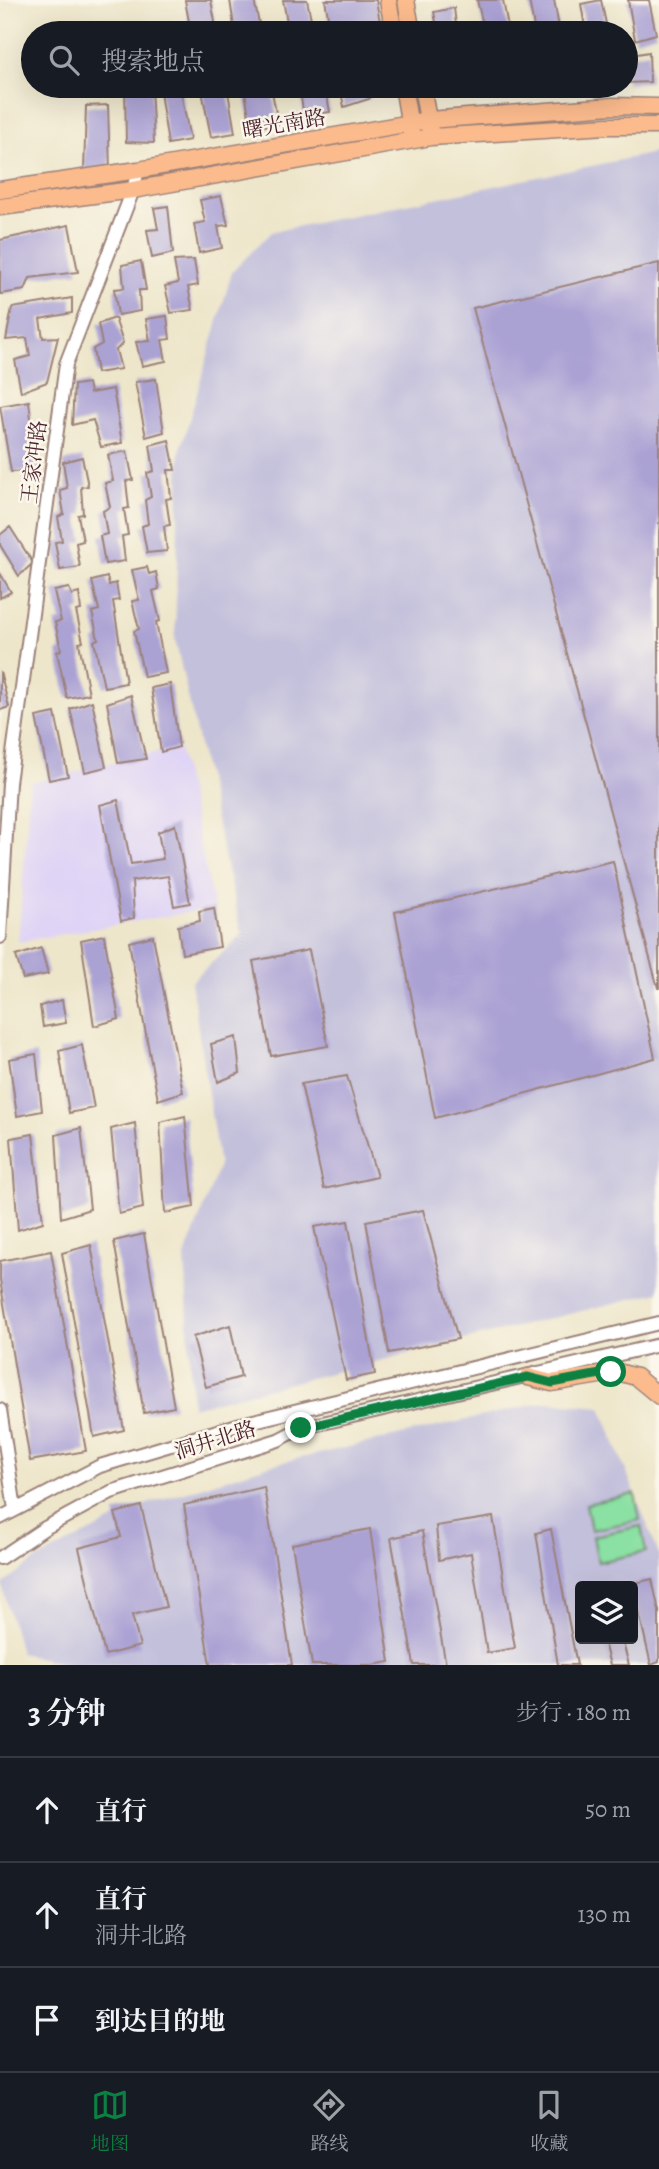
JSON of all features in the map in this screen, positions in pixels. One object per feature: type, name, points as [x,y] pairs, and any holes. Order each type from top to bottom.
[{"type":"main road","points":[[388,0],[392,21]]},
{"type":"main road","points":[[407,0],[410,21]]},
{"type":"main road","points":[[405,98],[411,132]]},
{"type":"main road","points":[[424,98],[430,137]]},
{"type":"main road","name":"曙光南路","points":[[0,207],[134,190],[411,132],[428,120],[612,106],[659,107]]},
{"type":"main road","name":"曙光南路","points":[[0,190],[411,132],[430,137],[607,126],[659,127]]},
{"type":"main road","points":[[528,1377],[552,1383],[618,1371],[636,1377],[659,1396]]},
{"type":"street","name":"王家冲路","points":[[0,937],[9,783],[66,364],[134,190],[138,170]]},
{"type":"street","name":"洞井北路","points":[[0,1518],[100,1466],[241,1424],[659,1323]]},
{"type":"street","name":"洞井北路","points":[[0,1558],[45,1528],[111,1492],[278,1440],[301,1428],[659,1345]]},
{"type":"street","points":[[0,1410],[15,1509]]},
{"type":"shaded area","points":[[659,152],[659,1292],[192,1407],[185,1256],[219,1166],[191,982],[242,935],[175,639],[180,452],[232,272],[271,232]]},
{"type":"shaded area","points":[[179,747],[214,908],[18,942],[30,783]]},
{"type":"shaded area","points":[[545,1402],[601,1407],[659,1555],[659,1665],[69,1665],[20,1653],[2,1585],[36,1560],[141,1506],[270,1465]]},
{"type":"green space","points":[[635,1494],[640,1520],[591,1530],[586,1504]]},
{"type":"green space","points":[[641,1526],[646,1552],[598,1562],[593,1536]]},
{"type":"building","points":[[185,0],[211,0],[215,21],[189,21]]},
{"type":"building","points":[[230,0],[254,0],[258,21],[233,21]]},
{"type":"building","points":[[283,0],[307,0],[311,21],[287,21]]},
{"type":"building","points":[[325,0],[376,0],[380,21],[329,21]]},
{"type":"building","points":[[477,0],[503,0],[507,21],[482,21]]},
{"type":"building","points":[[529,0],[554,0],[558,21],[533,21]]},
{"type":"building","points":[[601,0],[605,21],[584,21],[581,4]]},
{"type":"building","points":[[628,0],[649,0],[656,34],[638,39],[638,21],[632,21]]},
{"type":"building","points":[[454,8],[456,21],[436,21],[434,12]]},
{"type":"building","points":[[649,52],[650,82],[638,82],[638,54]]},
{"type":"building","points":[[125,98],[152,98],[154,143],[126,142]]},
{"type":"building","points":[[161,98],[182,98],[190,140],[168,144]]},
{"type":"building","points":[[203,98],[229,98],[235,133],[211,137]]},
{"type":"building","points":[[246,98],[273,98],[278,124],[251,128]]},
{"type":"building","points":[[301,98],[327,98],[330,112],[304,116]]},
{"type":"building","points":[[342,98],[370,98],[369,99],[344,107]]},
{"type":"building","points":[[108,105],[110,170],[84,171],[86,106]]},
{"type":"building","points":[[221,196],[228,225],[218,226],[222,248],[199,253],[194,224],[205,222],[200,200]]},
{"type":"building","points":[[168,206],[173,253],[152,258],[147,230],[158,229],[154,208]]},
{"type":"building","points":[[69,225],[78,272],[30,278],[25,290],[0,294],[0,240]]},
{"type":"building","points":[[194,260],[198,285],[188,287],[193,310],[171,313],[165,286],[178,283],[174,261]]},
{"type":"building","points":[[141,261],[146,290],[139,290],[140,311],[118,315],[114,289],[124,288],[122,265]]},
{"type":"building","points":[[659,263],[659,988],[658,988],[473,308]]},
{"type":"building","points":[[72,298],[72,313],[40,319],[43,338],[58,337],[47,382],[21,392],[15,360],[30,356],[27,338],[6,340],[12,308]]},
{"type":"building","points":[[167,316],[170,339],[162,340],[166,361],[142,366],[136,342],[150,341],[146,319]]},
{"type":"building","points":[[115,318],[123,343],[116,350],[121,369],[97,373],[93,349],[102,344],[98,324]]},
{"type":"building","points":[[156,379],[164,432],[146,437],[135,382]]},
{"type":"building","points":[[88,383],[90,393],[113,389],[122,443],[101,447],[93,420],[72,425],[74,385]]},
{"type":"building","points":[[29,401],[37,470],[11,472],[0,406]]},
{"type":"building","points":[[169,440],[175,470],[168,470],[171,498],[166,499],[170,525],[164,526],[167,551],[147,553],[142,526],[148,524],[145,500],[151,497],[147,473],[154,471],[150,445]]},
{"type":"building","points":[[127,451],[133,480],[126,481],[129,508],[124,509],[128,535],[122,536],[125,561],[105,564],[100,536],[107,534],[103,511],[110,507],[105,483],[113,481],[108,455]]},
{"type":"building","points":[[82,457],[88,486],[81,487],[83,514],[78,515],[83,541],[76,543],[80,567],[60,570],[55,542],[62,541],[58,517],[64,514],[60,490],[67,488],[63,462]]},
{"type":"building","points":[[10,527],[33,563],[19,576],[0,545],[0,535]]},
{"type":"building","points":[[147,567],[149,574],[156,572],[159,589],[153,591],[160,621],[156,622],[166,673],[144,677],[134,631],[139,629],[132,601],[139,600],[132,570]]},
{"type":"building","points":[[0,573],[11,592],[0,598]]},
{"type":"building","points":[[107,577],[109,585],[116,583],[119,600],[113,601],[126,683],[104,687],[94,641],[98,639],[92,612],[99,610],[92,581]]},
{"type":"building","points":[[69,588],[72,595],[79,593],[81,610],[76,611],[83,642],[79,643],[89,694],[67,698],[57,652],[61,650],[55,622],[61,621],[54,591]]},
{"type":"building","points":[[0,671],[9,707],[0,710]]},
{"type":"building","points":[[170,684],[179,747],[161,752],[151,688]]},
{"type":"building","points":[[131,695],[146,759],[118,763],[107,703]]},
{"type":"building","points":[[92,701],[106,767],[85,772],[70,709]]},
{"type":"building","points":[[55,713],[68,776],[49,780],[36,717]]},
{"type":"building","points":[[118,800],[131,864],[163,859],[158,832],[175,825],[190,903],[174,906],[168,876],[132,881],[134,918],[121,921],[100,805]]},
{"type":"building","points":[[613,861],[655,1058],[435,1118],[395,912]]},
{"type":"building","points":[[214,908],[220,947],[182,954],[178,926],[200,921],[199,911]]},
{"type":"building","points":[[104,935],[119,1019],[94,1026],[81,940]]},
{"type":"building","points":[[153,936],[183,1092],[158,1100],[129,942]]},
{"type":"building","points":[[41,948],[48,974],[23,979],[16,956]]},
{"type":"building","points":[[309,950],[328,1046],[271,1056],[253,961]]},
{"type":"building","points":[[62,1000],[66,1023],[43,1027],[40,1006]]},
{"type":"building","points":[[236,1037],[240,1073],[218,1082],[211,1044]]},
{"type":"building","points":[[82,1045],[94,1108],[69,1113],[59,1051]]},
{"type":"building","points":[[36,1054],[42,1111],[17,1116],[9,1059]]},
{"type":"building","points":[[347,1076],[377,1177],[324,1189],[301,1084]]},
{"type":"building","points":[[185,1116],[194,1207],[165,1213],[160,1122]]},
{"type":"building","points":[[135,1123],[143,1208],[119,1214],[111,1129]]},
{"type":"building","points":[[81,1128],[90,1209],[61,1218],[56,1135]]},
{"type":"building","points":[[33,1134],[43,1222],[18,1230],[11,1138]]},
{"type":"building","points":[[423,1210],[458,1339],[389,1353],[366,1221]]},
{"type":"building","points":[[348,1221],[375,1374],[346,1380],[314,1227]]},
{"type":"building","points":[[144,1234],[174,1407],[144,1413],[114,1241]]},
{"type":"building","points":[[91,1245],[124,1430],[94,1437],[62,1253]]},
{"type":"building","points":[[51,1251],[86,1451],[30,1461],[0,1280],[0,1261]]},
{"type":"building","points":[[230,1325],[241,1377],[206,1387],[193,1337]]},
{"type":"building","points":[[264,1487],[292,1665],[210,1665],[184,1505]]},
{"type":"building","points":[[141,1506],[166,1607],[132,1615],[140,1646],[105,1655],[79,1548],[121,1537],[115,1513]]},
{"type":"building","points":[[493,1517],[515,1648],[487,1653],[471,1553],[439,1560],[436,1526]]},
{"type":"building","points":[[370,1529],[390,1662],[372,1665],[312,1665],[292,1544]]},
{"type":"building","points":[[551,1529],[577,1665],[558,1665],[536,1533]]},
{"type":"building","points":[[422,1531],[446,1665],[414,1665],[391,1538]]},
{"type":"building","points":[[652,1579],[659,1611],[659,1662],[651,1665],[638,1608],[638,1582]]},
{"type":"building","points":[[604,1644],[623,1644],[629,1665],[610,1665]]},
{"type":"route","points":[[301,1428],[528,1377],[552,1383],[611,1372]]}]
